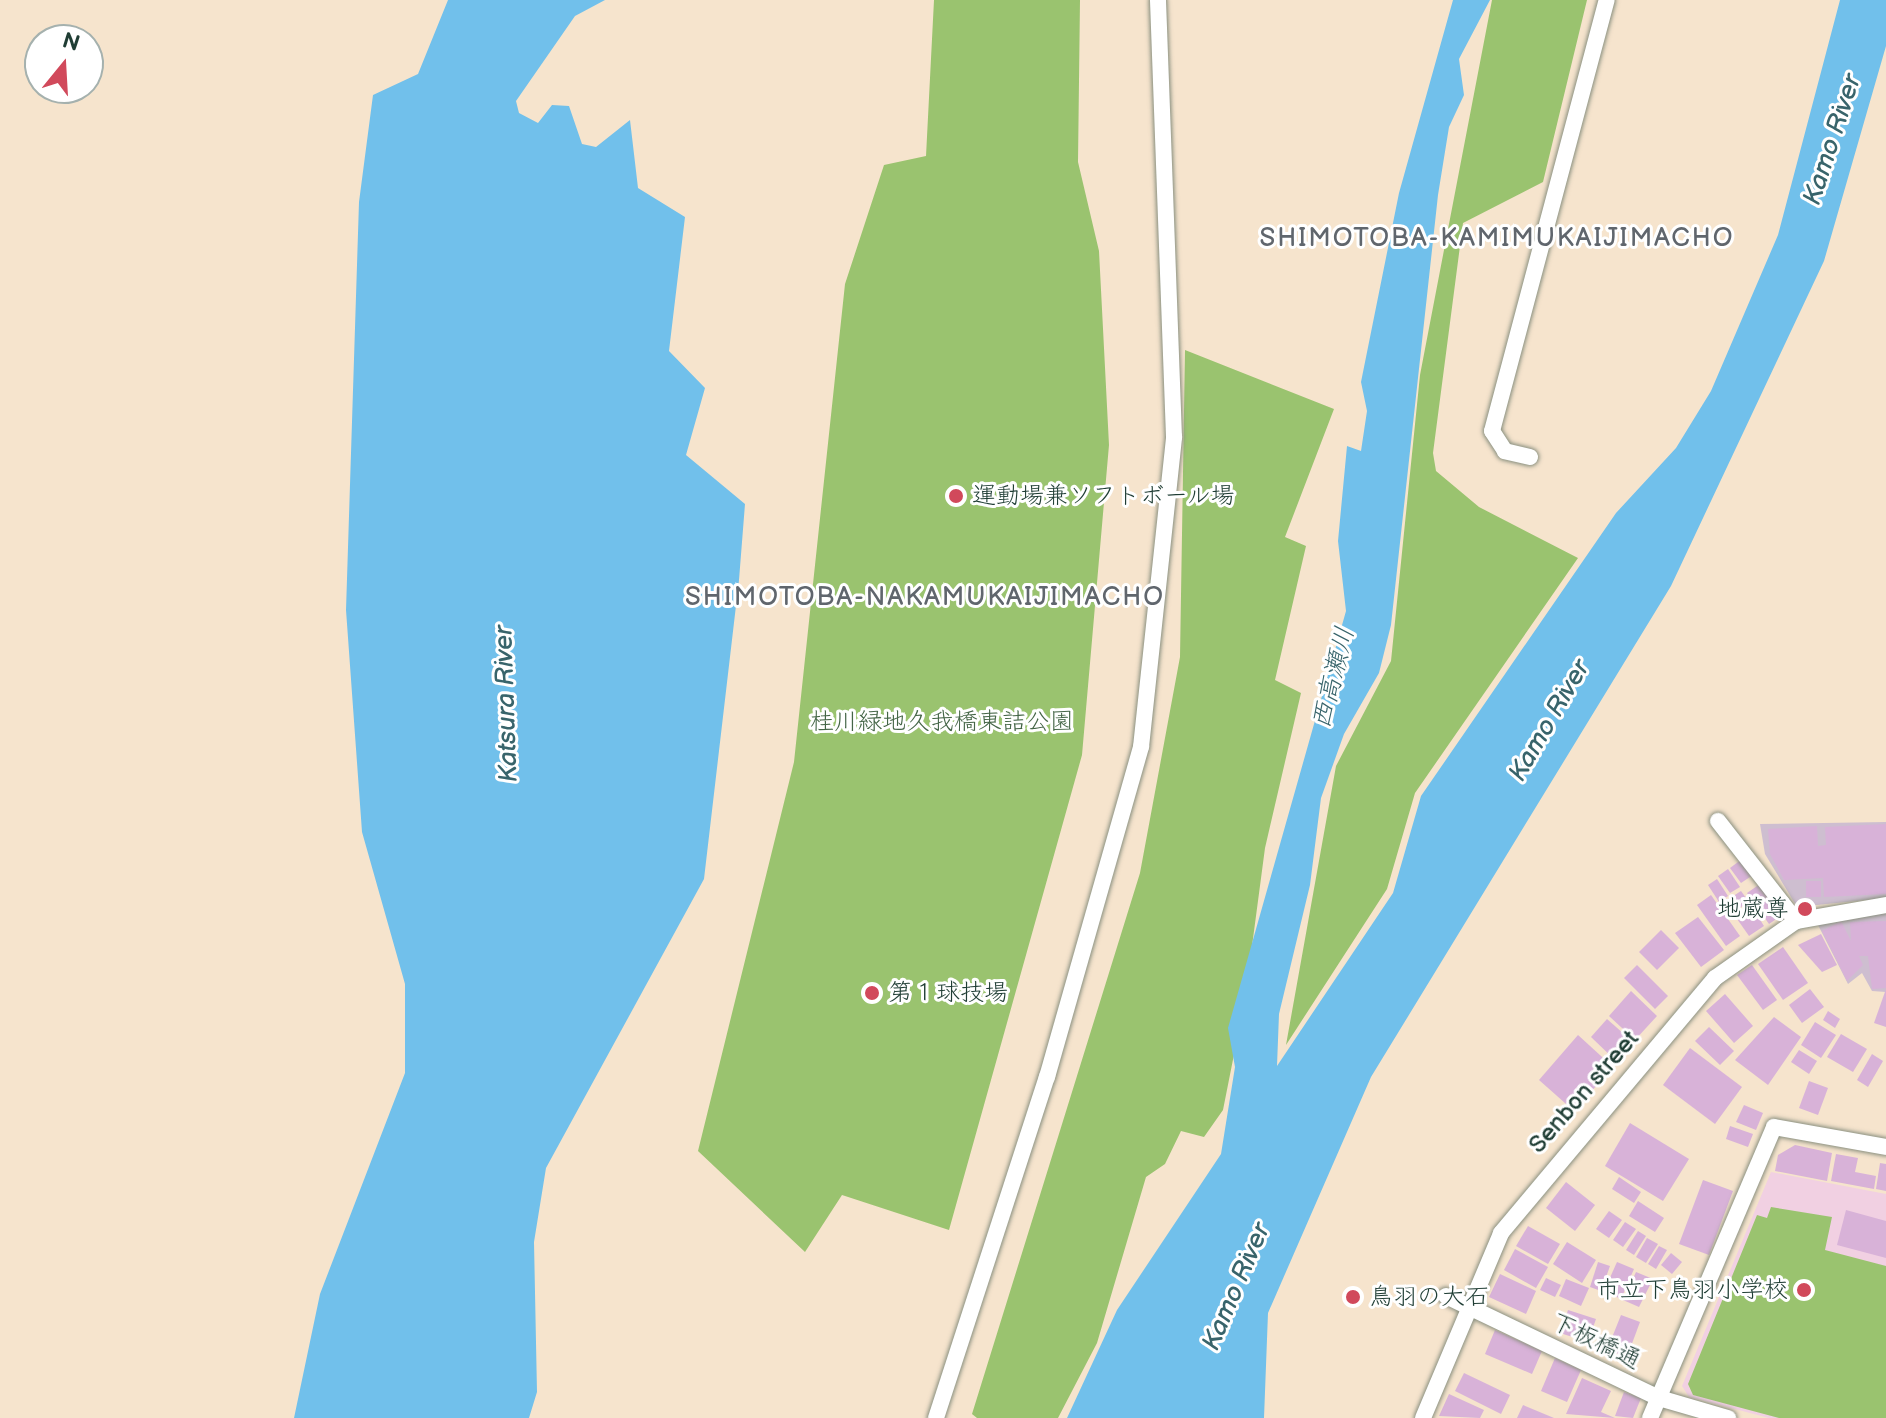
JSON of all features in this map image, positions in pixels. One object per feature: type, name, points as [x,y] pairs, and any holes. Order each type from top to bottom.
[{"type":"street","points":[[936,1418],[1047,1077],[1141,747],[1174,437],[1158,0]]},
{"type":"street","points":[[1530,457],[1505,451],[1492,431],[1607,0]]},
{"type":"street","points":[[1718,821],[1796,921]]},
{"type":"street","name":"Senbon street","points":[[1423,1418],[1470,1304],[1525,1196],[1715,978],[1796,921],[1886,905]]},
{"type":"street","points":[[1650,1418],[1774,1127],[1886,1147]]},
{"type":"street","name":"下板橋通","points":[[1446,1296],[1470,1304],[1659,1398],[1728,1418]]},
{"type":"shaded area","points":[[1886,822],[1886,898],[1797,907],[1765,854],[1760,824]]},
{"type":"shaded area","points":[[1886,913],[1886,992],[1872,991],[1862,973],[1848,984],[1818,925]]},
{"type":"shaded area","name":"市立下鳥羽小学校","points":[[1771,1172],[1886,1194],[1886,1418],[1769,1418],[1689,1397],[1682,1386]]},
{"type":"green space","name":"桂川緑地久我橋東詰公園","points":[[934,0],[1080,0],[1078,162],[1099,251],[1109,445],[1082,755],[949,1230],[842,1195],[805,1252],[698,1151],[794,762],[845,284],[884,165],[926,156]]},
{"type":"green space","points":[[1492,0],[1587,0],[1543,182],[1463,223],[1433,453],[1436,471],[1479,507],[1578,558],[1415,793],[1387,889],[1286,1045],[1336,766],[1391,661],[1420,375]]},
{"type":"green space","points":[[1185,350],[1334,409],[1285,537],[1306,546],[1275,680],[1301,693],[1265,848],[1245,999],[1223,1110],[1204,1137],[1181,1131],[1165,1164],[1146,1177],[1097,1343],[1058,1418],[977,1418],[972,1414],[1140,873],[1180,657]]},
{"type":"green space","name":"市立下鳥羽小学校","points":[[1771,1207],[1832,1217],[1825,1250],[1886,1266],[1886,1418],[1779,1418],[1693,1395],[1688,1384],[1757,1215],[1767,1218]]},
{"type":"water","name":"Katsura River","points":[[448,0],[605,0],[575,16],[516,101],[519,113],[538,123],[552,105],[569,106],[582,144],[596,147],[630,120],[638,188],[685,217],[669,351],[705,388],[686,455],[745,504],[739,580],[704,879],[546,1168],[534,1242],[537,1392],[529,1418],[294,1418],[320,1294],[405,1073],[405,984],[362,832],[346,610],[359,202],[373,95],[418,74]]},
{"type":"water","points":[[1453,0],[1490,0],[1459,59],[1464,95],[1449,127],[1438,195],[1391,625],[1379,673],[1344,734],[1321,798],[1310,885],[1279,1014],[1277,1066],[1393,893],[1421,796],[1616,513],[1676,448],[1711,391],[1778,235],[1840,0],[1886,0],[1886,46],[1824,261],[1671,586],[1371,1077],[1268,1313],[1264,1418],[1067,1418],[1117,1310],[1221,1154],[1235,1067],[1228,1028],[1346,611],[1338,541],[1347,446],[1361,451],[1367,411],[1361,382],[1399,193]]},
{"type":"building","points":[[1886,824],[1886,894],[1824,897],[1823,878],[1784,880],[1770,854],[1768,829],[1817,826],[1818,846],[1826,845],[1825,827]]},
{"type":"building","points":[[1742,859],[1753,875],[1741,883],[1730,868]]},
{"type":"building","points":[[1728,869],[1740,887],[1730,893],[1718,876]]},
{"type":"building","points":[[1717,879],[1728,896],[1719,902],[1708,885]]},
{"type":"building","points":[[1806,881],[1821,881],[1821,897],[1806,897]]},
{"type":"building","points":[[1760,884],[1782,915],[1769,924],[1747,893]]},
{"type":"building","points":[[1741,891],[1749,902],[1732,913],[1724,902]]},
{"type":"building","points":[[1711,895],[1740,936],[1726,946],[1697,905]]},
{"type":"building","points":[[1751,905],[1764,926],[1749,936],[1735,916]]},
{"type":"building","points":[[1698,917],[1724,950],[1701,967],[1675,933]]},
{"type":"building","points":[[1841,921],[1851,941],[1850,922],[1886,921],[1886,988],[1872,989],[1868,956],[1859,956],[1863,965],[1847,981],[1822,931]]},
{"type":"building","points":[[1661,930],[1679,948],[1657,970],[1639,952]]},
{"type":"building","points":[[1821,934],[1837,965],[1822,972],[1798,945]]},
{"type":"building","points":[[1783,947],[1808,983],[1783,1000],[1758,964]]},
{"type":"building","points":[[1637,965],[1668,996],[1655,1009],[1624,978]]},
{"type":"building","points":[[1752,965],[1777,1000],[1763,1010],[1737,975]]},
{"type":"building","points":[[1810,989],[1824,1007],[1802,1023],[1789,1005]]},
{"type":"building","points":[[1886,989],[1886,1027],[1874,1023]]},
{"type":"building","points":[[1631,991],[1657,1016],[1635,1040],[1609,1016]]},
{"type":"building","points":[[1725,994],[1753,1026],[1734,1043],[1706,1011]]},
{"type":"building","points":[[1828,1011],[1840,1019],[1835,1028],[1823,1020]]},
{"type":"building","points":[[1774,1017],[1801,1037],[1768,1085],[1735,1060]]},
{"type":"building","points":[[1607,1019],[1633,1042],[1616,1061],[1591,1037]]},
{"type":"building","points":[[1815,1022],[1836,1035],[1821,1058],[1801,1045]]},
{"type":"building","points":[[1709,1027],[1734,1051],[1720,1065],[1695,1041]]},
{"type":"building","points":[[1841,1034],[1867,1049],[1853,1072],[1827,1057]]},
{"type":"building","points":[[1578,1035],[1613,1067],[1574,1111],[1539,1080]]},
{"type":"building","points":[[1690,1048],[1742,1087],[1715,1124],[1663,1085]]},
{"type":"building","points":[[1799,1050],[1817,1061],[1809,1074],[1791,1062]]},
{"type":"building","points":[[1872,1054],[1883,1061],[1868,1087],[1857,1080]]},
{"type":"building","points":[[1809,1081],[1828,1088],[1818,1115],[1799,1108]]},
{"type":"building","points":[[1744,1105],[1763,1113],[1756,1130],[1736,1122]]},
{"type":"building","points":[[1630,1123],[1689,1159],[1663,1201],[1605,1166]]},
{"type":"building","points":[[1730,1126],[1753,1134],[1748,1147],[1726,1139]]},
{"type":"building","points":[[1795,1145],[1832,1153],[1827,1181],[1775,1171],[1778,1155]]},
{"type":"building","points":[[1836,1154],[1858,1158],[1855,1172],[1876,1176],[1874,1189],[1831,1181]]},
{"type":"building","points":[[1880,1163],[1886,1164],[1886,1191],[1876,1189]]},
{"type":"building","points":[[1619,1177],[1641,1192],[1634,1203],[1612,1189]]},
{"type":"building","points":[[1703,1180],[1733,1191],[1709,1255],[1679,1244]]},
{"type":"building","points":[[1566,1182],[1595,1205],[1575,1231],[1546,1208]]},
{"type":"building","points":[[1638,1201],[1664,1218],[1655,1232],[1629,1216]]},
{"type":"building","points":[[1846,1210],[1886,1221],[1886,1258],[1837,1245]]},
{"type":"building","points":[[1609,1211],[1622,1220],[1609,1238],[1596,1229]]},
{"type":"building","points":[[1625,1222],[1636,1229],[1623,1247],[1613,1240]]},
{"type":"building","points":[[1528,1226],[1560,1244],[1548,1264],[1516,1246]]},
{"type":"building","points":[[1638,1231],[1646,1236],[1634,1255],[1626,1250]]},
{"type":"building","points":[[1647,1238],[1658,1244],[1646,1263],[1636,1257]]},
{"type":"building","points":[[1567,1242],[1596,1260],[1582,1283],[1553,1264]]},
{"type":"building","points":[[1659,1246],[1667,1250],[1656,1269],[1648,1264]]},
{"type":"building","points":[[1515,1249],[1548,1267],[1536,1288],[1504,1270]]},
{"type":"building","points":[[1671,1253],[1682,1262],[1672,1274],[1661,1265]]},
{"type":"building","points":[[1598,1262],[1610,1266],[1601,1291],[1590,1287]]},
{"type":"building","points":[[1617,1262],[1634,1269],[1621,1299],[1604,1291]]},
{"type":"building","points":[[1636,1272],[1653,1279],[1639,1307],[1623,1300]]},
{"type":"building","points":[[1500,1274],[1536,1291],[1526,1314],[1489,1297]]},
{"type":"building","points":[[1546,1278],[1561,1285],[1555,1297],[1540,1290]]},
{"type":"building","points":[[1566,1279],[1589,1288],[1581,1306],[1559,1296]]},
{"type":"building","points":[[1568,1310],[1596,1319],[1588,1342],[1560,1333]]},
{"type":"building","points":[[1621,1315],[1640,1322],[1627,1357],[1607,1350]]},
{"type":"building","points":[[1495,1330],[1542,1351],[1532,1374],[1485,1354]]},
{"type":"building","points":[[1555,1358],[1581,1370],[1567,1402],[1541,1391]]},
{"type":"building","points":[[1464,1373],[1510,1395],[1501,1414],[1455,1391]]},
{"type":"building","points":[[1582,1378],[1611,1391],[1601,1412],[1615,1418],[1566,1414]]},
{"type":"building","points":[[1624,1392],[1641,1398],[1633,1418],[1615,1416]]},
{"type":"building","points":[[1449,1394],[1484,1410],[1480,1418],[1439,1416]]},
{"type":"building","points":[[1523,1405],[1554,1418],[1517,1418]]},
{"type":"place","name":"運動場兼ソフトボール場","points":[[956,496]]},
{"type":"place","name":"地蔵尊","points":[[1805,909]]},
{"type":"place","name":"第１球技場","points":[[872,993]]},
{"type":"place","name":"市立下鳥羽小学校","points":[[1804,1290]]},
{"type":"place","name":"鳥羽の大石","points":[[1353,1297]]},
{"type":"district","name":"SHIMOTOBA-KAMIMUKAIJIMACHO","points":[[1497,239]]},
{"type":"district","name":"SHIMOTOBA-NAKAMUKAIJIMACHO","points":[[925,598]]},
{"type":"water label","name":"Kamo River","points":[[1833,140]]},
{"type":"water label","name":"西高瀬川","points":[[1334,678]]},
{"type":"water label","name":"Kamo River","points":[[1550,721]]},
{"type":"water label","name":"Kamo River","points":[[1237,1287]]}]
